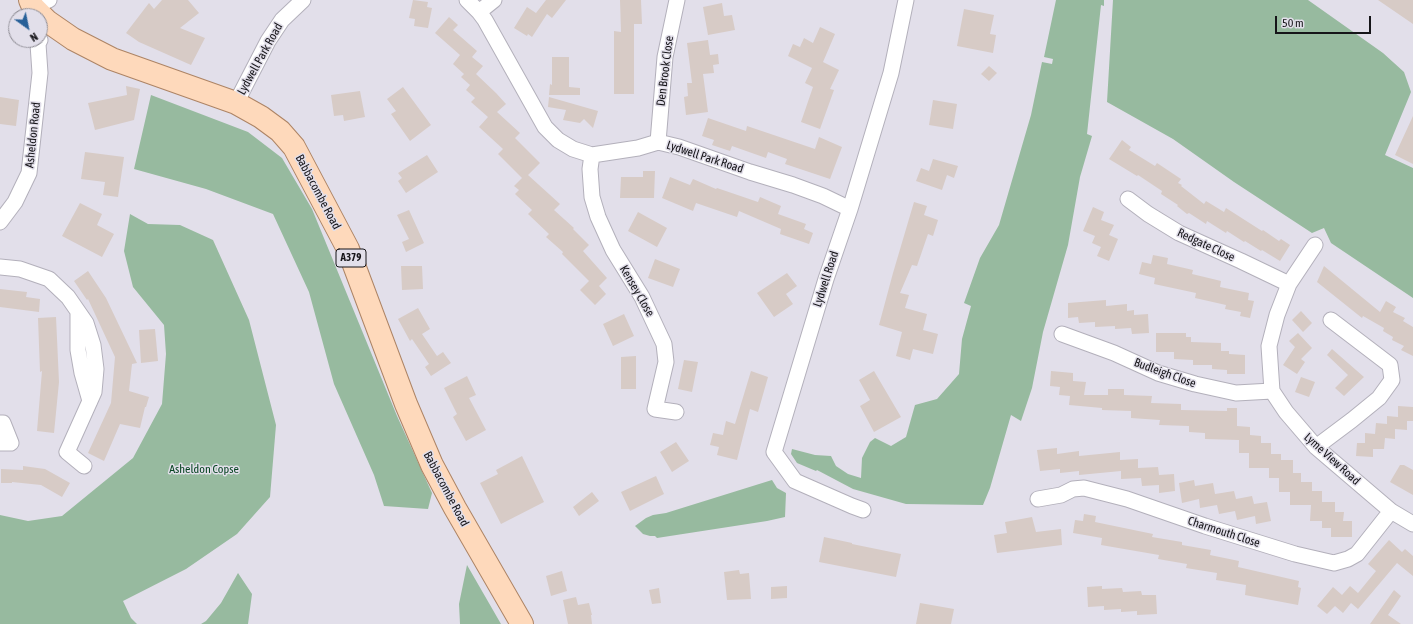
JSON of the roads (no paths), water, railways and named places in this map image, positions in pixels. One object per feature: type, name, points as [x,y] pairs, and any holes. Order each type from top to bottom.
[{"type":"main road","name":"Babbacombe Road","points":[[48,23],[73,39],[112,59],[236,103],[261,117],[280,131],[294,147],[348,249],[406,404],[432,465],[522,624]]},
{"type":"street","name":"Lydwell Park Road","points":[[236,103],[268,40],[282,20],[304,0]]},
{"type":"street","name":"Lydwell Park Road","points":[[467,0],[479,12],[545,127],[558,140],[573,149],[592,155],[638,148],[658,142],[679,147],[750,172],[793,185],[823,196],[850,209]]},
{"type":"street","points":[[479,12],[494,0]]},
{"type":"street","name":"Den Brook Close","points":[[658,142],[665,57],[677,0]]},
{"type":"street","name":"Lydwell Road","points":[[863,510],[795,481],[774,452],[826,279],[850,209],[891,73],[906,0]]},
{"type":"street","name":"Asheldon Road","points":[[0,222],[15,202],[29,172],[40,73],[38,48]]},
{"type":"street","name":"Kensey Close","points":[[592,155],[590,169],[592,197],[598,217],[613,250],[642,297],[664,344],[666,362],[655,409],[676,412]]},
{"type":"street","name":"Redgate Close","points":[[1128,199],[1148,214],[1179,233],[1242,261],[1288,284]]},
{"type":"street","name":"Lyme View Road","points":[[1315,245],[1288,284],[1277,315],[1269,346],[1272,391],[1286,412],[1316,447],[1391,510],[1413,524]]},
{"type":"street","points":[[0,267],[20,269],[49,279],[68,297],[86,323],[93,345],[96,369],[94,392],[61,451],[84,466]]},
{"type":"street","points":[[78,312],[78,350],[82,373],[90,401]]},
{"type":"street","points":[[1316,447],[1379,398],[1392,380],[1390,365],[1331,320]]},
{"type":"street","name":"Budleigh Close","points":[[1062,334],[1114,353],[1158,373],[1195,384],[1236,394],[1272,391]]},
{"type":"street","points":[[78,350],[93,345]]},
{"type":"street","points":[[82,373],[96,369]]},
{"type":"street","points":[[0,423],[3,423],[11,443],[0,443]]},
{"type":"street","name":"Charmouth Close","points":[[1038,499],[1061,495],[1073,489],[1084,488],[1127,499],[1205,526],[1295,554],[1334,563],[1348,559],[1357,554],[1391,510]]},
{"type":"park label","name":"Asheldon Copse","points":[[204,469]]}]
